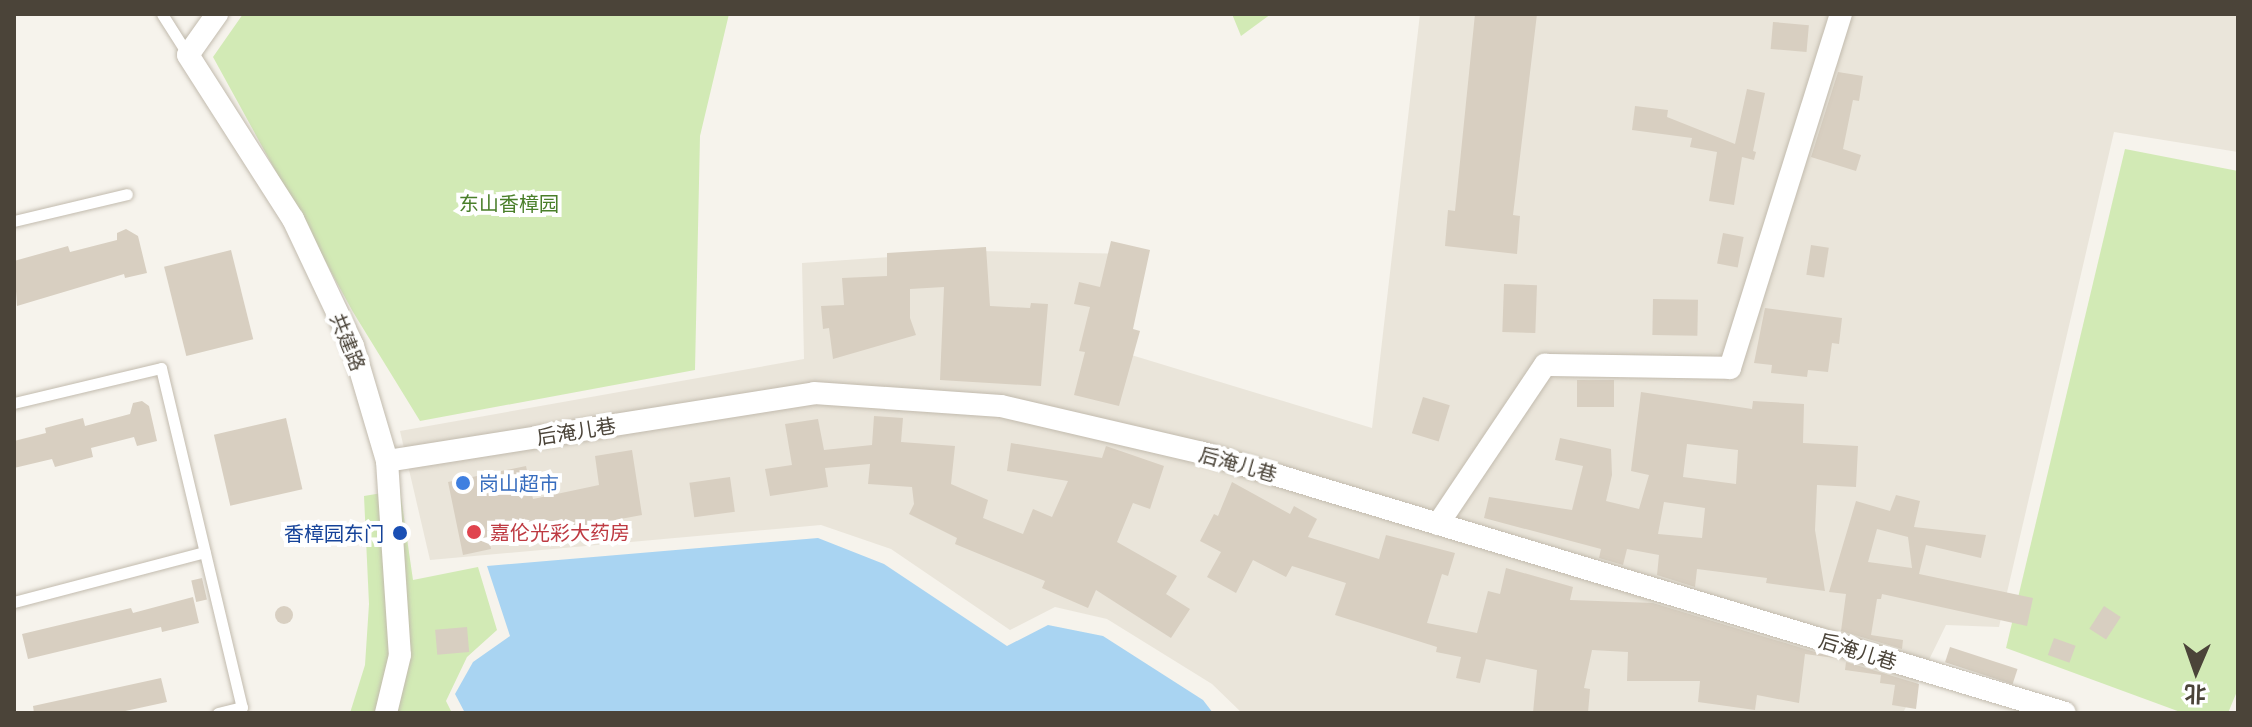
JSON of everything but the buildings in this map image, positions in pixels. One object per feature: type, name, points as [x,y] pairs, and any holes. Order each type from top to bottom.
[{"type":"street","points":[[188,55],[217,14]]},
{"type":"street","points":[[1438,524],[1545,365],[1730,368],[1841,14]]},
{"type":"street","name":"共建路","points":[[188,55],[293,219],[353,346],[387,461],[400,655],[386,713]]},
{"type":"street","name":"后淹儿巷","points":[[387,461],[814,393],[1001,406],[1203,453],[2065,713]]},
{"type":"lane","points":[[162,14],[188,55]]},
{"type":"lane","points":[[14,221],[127,194]]},
{"type":"lane","points":[[14,403],[161,368],[242,707],[218,713]]},
{"type":"lane","points":[[14,602],[205,552]]},
{"type":"shaded area","points":[[1420,14],[2238,14],[2238,152],[2114,132],[1999,627],[1946,625],[1903,713],[1242,713],[1212,684],[1107,619],[1055,607],[1010,630],[891,549],[821,525],[430,560],[400,431],[804,359],[802,263],[978,251],[1136,254],[1128,354],[1372,428]]},
{"type":"green space","name":"东山香樟园","points":[[243,14],[729,14],[700,136],[695,370],[420,421],[353,312],[213,57]]},
{"type":"green space","points":[[1232,14],[1271,14],[1241,36]]},
{"type":"green space","points":[[2125,149],[2238,171],[2238,689],[2228,713],[2183,713],[2006,648]]},
{"type":"green space","points":[[400,490],[413,580],[478,567],[497,630],[467,657],[446,701],[452,713],[350,713],[365,665],[369,604],[364,496]]},
{"type":"water","points":[[818,538],[884,564],[1007,646],[1048,625],[1103,636],[1203,700],[1213,713],[465,713],[455,694],[473,662],[510,636],[487,566]]},
{"type":"place","name":"岗山超市","points":[[463,483]]},
{"type":"place","name":"嘉伦光彩大药房","points":[[474,532]]},
{"type":"place","name":"香樟园东门","points":[[400,533]]}]
